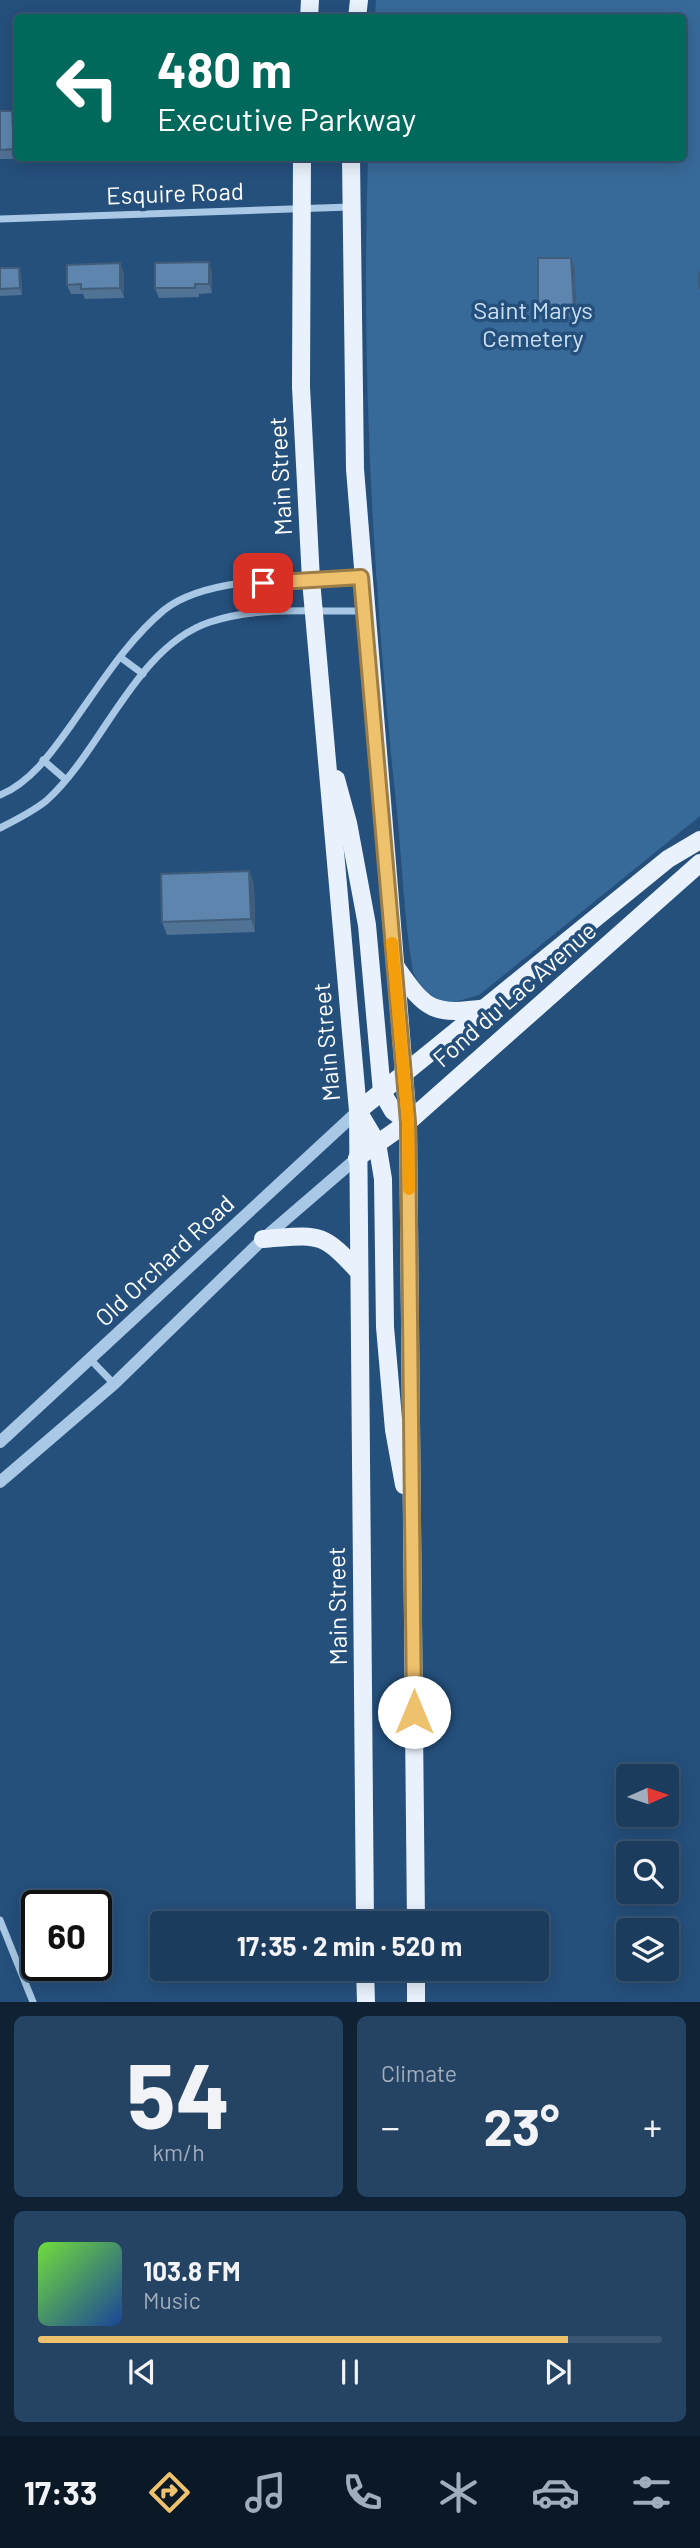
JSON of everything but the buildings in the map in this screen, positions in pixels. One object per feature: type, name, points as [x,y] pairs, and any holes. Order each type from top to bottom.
[{"type":"main road","name":"Main Street","points":[[302,161],[301,387],[311,580],[358,1111],[365,1911]]},
{"type":"main road","points":[[351,161],[352,388],[361,577],[408,1122],[415,1911]]},
{"type":"main road","points":[[324,738],[348,823],[367,925],[383,1092],[393,1111],[408,1122]]},
{"type":"main road","name":"Fond du Lac Avenue","points":[[358,1111],[668,859],[700,840]]},
{"type":"main road","name":"Fond du Lac Avenue","points":[[357,1158],[408,1122],[700,863]]},
{"type":"main road","points":[[394,965],[417,997],[442,1012],[488,1008]]},
{"type":"main road","points":[[358,1111],[377,1143],[383,1179],[384,1327],[394,1430],[413,1528]]},
{"type":"main road","points":[[263,1239],[312,1235],[325,1239],[359,1272]]},
{"type":"main road","points":[[365,1981],[366,2002]]},
{"type":"main road","points":[[416,1981],[416,2002]]},
{"type":"street","name":"Esquire Road","points":[[0,219],[351,206]]},
{"type":"street","points":[[0,795],[25,781],[131,641],[167,608],[204,591],[239,584],[361,577]]},
{"type":"street","points":[[0,828],[46,800],[65,779],[144,674],[179,637],[209,622],[244,614],[364,611]]},
{"type":"street","points":[[120,657],[144,674]]},
{"type":"street","points":[[43,760],[65,779]]},
{"type":"street","name":"Old Orchard Road","points":[[0,1442],[358,1111]]},
{"type":"street","points":[[0,1482],[114,1384],[263,1239],[357,1158]]},
{"type":"street","points":[[90,1359],[114,1384]]},
{"type":"street","points":[[0,1920],[33,2002]]},
{"type":"green space","name":"Saint Marys Cemetery","points":[[376,0],[700,0],[700,816],[479,995],[448,1004],[427,991],[413,972],[405,905],[387,714],[371,476],[366,317],[368,161],[686,161],[686,14],[375,14]]},
{"type":"slow traffic","points":[[392,943],[408,1122],[409,1189]]},
{"type":"route","points":[[263,583],[361,577],[408,1122],[414,1712]]}]
